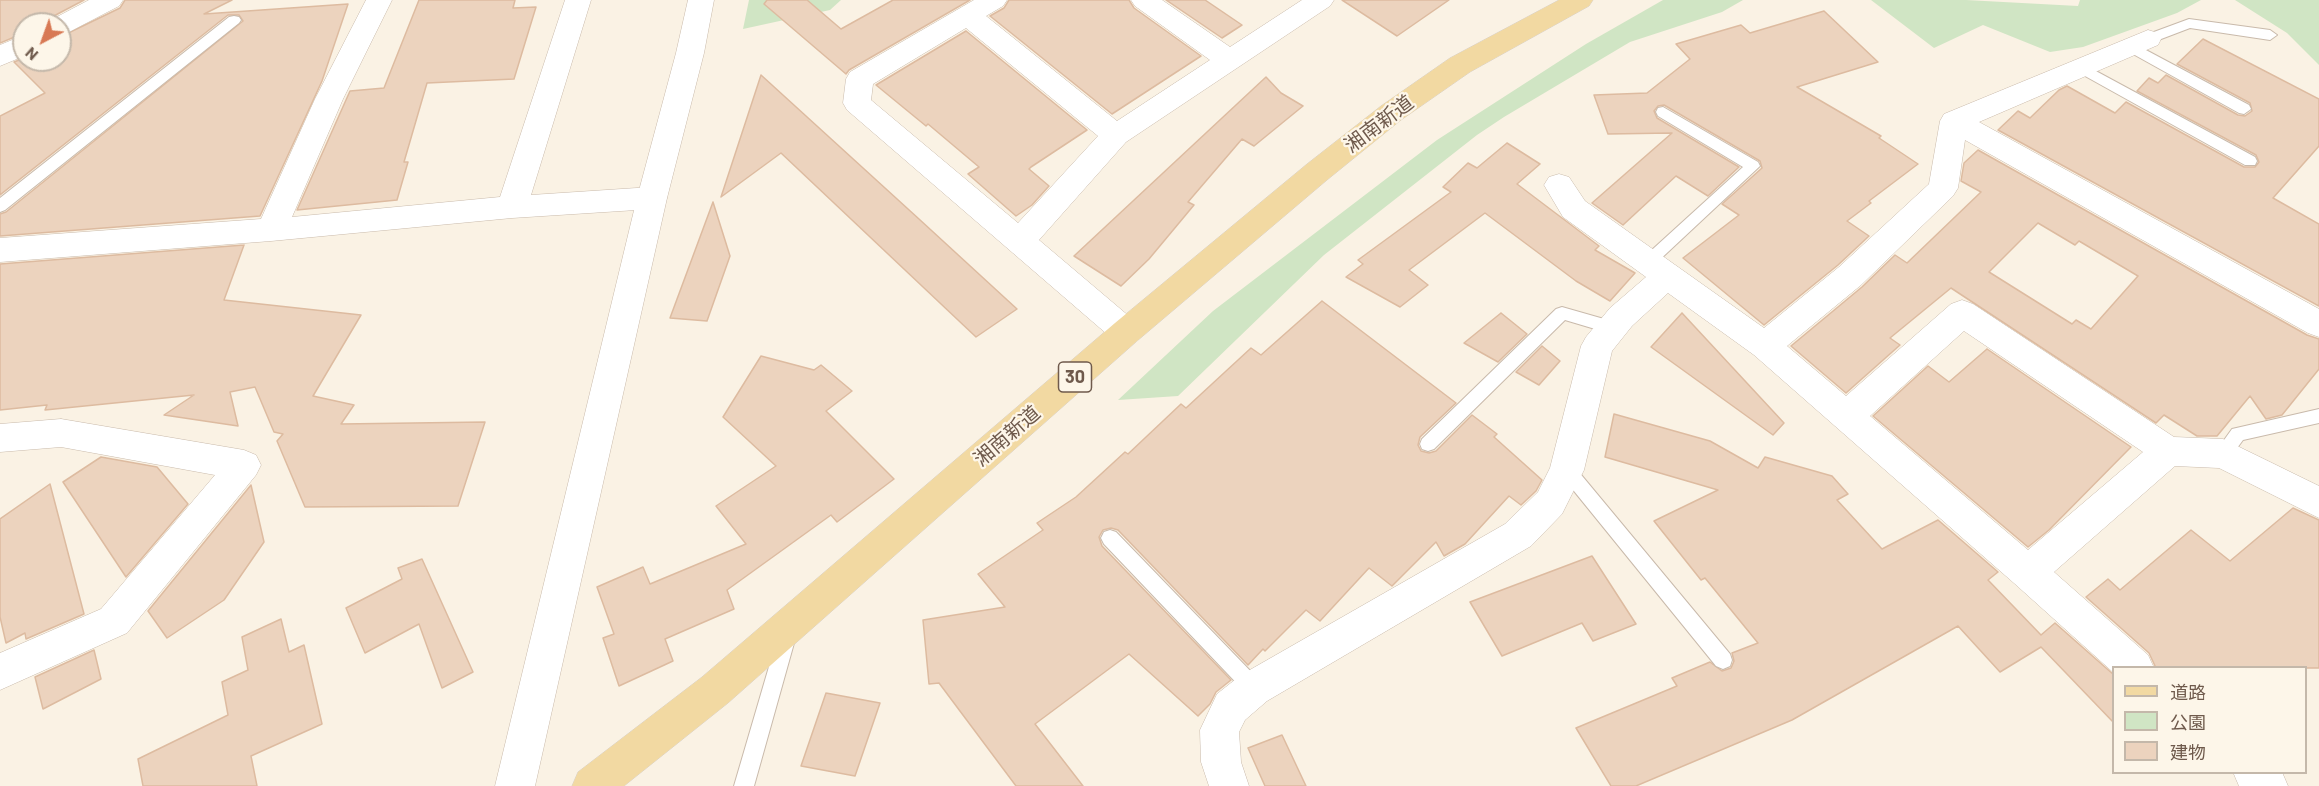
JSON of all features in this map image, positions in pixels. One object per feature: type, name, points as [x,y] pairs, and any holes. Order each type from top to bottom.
[{"type":"main road","name":"湘南新道","points":[[592,786],[715,690],[1126,333],[1317,172],[1391,113],[1460,65],[1580,0]]},
{"type":"street","points":[[72,20],[110,0]]},
{"type":"street","points":[[271,230],[329,99],[380,0]]},
{"type":"street","points":[[512,207],[578,0]]},
{"type":"street","points":[[514,786],[652,198],[690,53],[701,0]]},
{"type":"street","points":[[994,0],[860,79],[857,103],[1126,333]]},
{"type":"street","points":[[1144,0],[1229,60]]},
{"type":"street","points":[[1020,241],[1116,135],[1321,0]]},
{"type":"street","points":[[967,15],[1116,135]]},
{"type":"street","points":[[1954,121],[2138,42]]},
{"type":"street","points":[[1954,121],[2319,324]]},
{"type":"street","points":[[1765,346],[1850,276],[1943,188],[1954,121]]},
{"type":"street","points":[[1559,185],[1574,209],[1765,346],[2028,572],[2133,666]]},
{"type":"street","points":[[0,250],[271,230],[512,207],[652,198]]},
{"type":"street","points":[[1229,786],[1221,762],[1218,730],[1231,708],[1254,688],[1518,535],[1550,503],[1568,470],[1597,346],[1657,269]]},
{"type":"street","points":[[1848,416],[1962,313],[2168,451],[2223,454],[2319,503]]},
{"type":"street","points":[[0,438],[61,433],[244,465],[114,621],[0,672]]},
{"type":"street","points":[[2028,572],[2168,451]]},
{"type":"street","points":[[2255,774],[2268,786]]},
{"type":"lane","points":[[0,206],[234,20]]},
{"type":"lane","points":[[2138,42],[2188,23],[2270,35]]},
{"type":"lane","points":[[2138,42],[2244,109]]},
{"type":"lane","points":[[2081,68],[2250,161]]},
{"type":"lane","points":[[1657,269],[1753,166],[1663,112]]},
{"type":"lane","points":[[1428,444],[1562,313],[1612,328]]},
{"type":"lane","points":[[2223,454],[2238,434],[2319,416]]},
{"type":"lane","points":[[1568,470],[1723,660]]},
{"type":"lane","points":[[1110,538],[1254,688]]},
{"type":"lane","points":[[744,786],[790,624]]},
{"type":"green space","points":[[749,0],[841,0],[830,10],[743,29]]},
{"type":"green space","points":[[1663,0],[1743,0],[1722,12],[1630,42],[1504,117],[1477,135],[1324,255],[1178,396],[1118,400],[1213,311],[1437,140],[1586,44]]},
{"type":"green space","points":[[1871,0],[1966,0],[2078,6],[2080,0],[2201,0],[2177,13],[2083,47],[2050,52],[1983,25],[1934,48]]},
{"type":"green space","points":[[2235,0],[2319,0],[2319,65],[2287,33]]},
{"type":"building","points":[[0,0],[84,0],[61,12],[12,12],[12,38],[0,43]]},
{"type":"building","points":[[125,0],[232,0],[204,14],[348,4],[322,81],[260,216],[0,236],[0,214],[6,212],[243,21],[239,15],[228,15],[0,195],[0,116],[45,93],[24,72],[72,72],[72,31],[120,8]]},
{"type":"building","points":[[419,0],[515,0],[513,8],[536,7],[514,79],[427,83],[404,162],[408,162],[397,200],[297,210],[350,91],[384,88]]},
{"type":"building","points":[[767,0],[807,0],[841,29],[893,0],[970,0],[849,70],[846,74],[764,4]]},
{"type":"building","points":[[1009,0],[1129,0],[1134,8],[1201,56],[1112,114],[990,16],[1004,8]]},
{"type":"building","points":[[1166,0],[1205,0],[1242,25],[1222,38]]},
{"type":"building","points":[[1342,0],[1449,0],[1397,36]]},
{"type":"building","points":[[1824,11],[1878,62],[1797,87],[1881,136],[1879,138],[1918,164],[1869,201],[1871,203],[1847,221],[1869,236],[1838,265],[1764,325],[1683,258],[1739,215],[1722,204],[1762,168],[1760,161],[1664,105],[1658,106],[1654,111],[1657,118],[1739,167],[1708,196],[1676,176],[1623,225],[1592,203],[1672,133],[1608,134],[1594,95],[1647,93],[1690,59],[1676,44],[1741,25],[1750,33]]},
{"type":"building","points":[[966,31],[1087,130],[1029,169],[1049,186],[1032,205],[1016,216],[968,174],[979,167],[928,124],[926,126],[876,85]]},
{"type":"building","points":[[2203,39],[2319,99],[2319,146],[2273,198],[2319,224],[2319,306],[1998,130],[2018,111],[2030,118],[2059,90],[2067,86],[2115,113],[2126,102],[2244,167],[2255,167],[2259,162],[2256,155],[2137,91],[2149,78],[2158,83],[2166,75],[2238,115],[2245,116],[2252,111],[2250,103],[2177,64]]},
{"type":"building","points":[[761,75],[1017,309],[976,337],[781,153],[721,197]]},
{"type":"building","points":[[1266,77],[1281,93],[1303,106],[1254,146],[1242,139],[1188,202],[1194,205],[1149,259],[1121,286],[1074,256]]},
{"type":"building","points":[[1507,143],[1540,164],[1517,184],[1599,246],[1595,250],[1635,273],[1610,301],[1576,281],[1485,213],[1409,270],[1428,285],[1400,307],[1346,277],[1363,264],[1358,260],[1451,192],[1443,187],[1468,163],[1477,168]]},
{"type":"building","points":[[1978,150],[2307,335],[2319,339],[2319,369],[2282,415],[2266,419],[2250,396],[2217,436],[2197,436],[2164,415],[2156,423],[1951,288],[1890,338],[1900,345],[1846,393],[1791,346],[1862,287],[1895,255],[1907,263],[1981,192],[1961,181],[1964,163]],"holes":[[[2038,223],[2075,245],[2079,241],[2138,276],[2091,329],[2076,320],[2072,324],[1989,272]]]},
{"type":"building","points":[[713,202],[730,256],[707,321],[670,318]]},
{"type":"building","points":[[244,245],[224,300],[361,315],[313,396],[354,405],[341,424],[485,422],[458,506],[305,507],[277,441],[283,434],[274,432],[255,387],[230,392],[238,426],[164,415],[194,395],[45,410],[47,405],[0,410],[0,264]]},
{"type":"building","points":[[1322,301],[1456,403],[1420,437],[1418,445],[1421,451],[1429,453],[1436,451],[1472,415],[1497,434],[1494,437],[1542,480],[1536,491],[1521,505],[1509,496],[1465,544],[1444,556],[1436,542],[1392,586],[1369,568],[1320,621],[1306,610],[1248,665],[1118,530],[1111,528],[1103,530],[1099,537],[1102,546],[1231,680],[1216,692],[1210,704],[1198,716],[1129,654],[1035,724],[1083,786],[1016,786],[939,683],[929,684],[923,620],[1005,607],[978,574],[1043,530],[1037,523],[1076,497],[1125,452],[1128,454],[1181,404],[1186,408],[1251,348],[1261,355]]},
{"type":"building","points":[[1501,313],[1527,334],[1498,362],[1464,343]]},
{"type":"building","points":[[1682,313],[1784,423],[1773,435],[1651,347]]},
{"type":"building","points":[[1542,346],[1560,361],[1539,385],[1516,372]]},
{"type":"building","points":[[1987,349],[2131,447],[2049,530],[2028,547],[1873,416],[1928,366],[1949,382]]},
{"type":"building","points":[[761,356],[814,370],[821,365],[852,391],[826,411],[894,479],[837,522],[831,515],[727,590],[734,609],[665,639],[673,661],[619,686],[603,638],[614,634],[597,587],[643,567],[650,584],[746,544],[716,506],[776,466],[723,417]]},
{"type":"building","points":[[1614,414],[1710,441],[1758,468],[1765,457],[1832,476],[1848,494],[1837,500],[1882,549],[1938,520],[1998,572],[1988,580],[2041,635],[2055,623],[2112,673],[2112,721],[2041,647],[2000,672],[1958,626],[1792,720],[1636,786],[1611,786],[1576,728],[1677,686],[1672,678],[1710,662],[1722,671],[1731,668],[1734,661],[1732,653],[1758,643],[1705,578],[1701,580],[1654,521],[1718,490],[1605,457]]},
{"type":"building","points":[[101,457],[157,467],[188,504],[126,577],[63,482]]},
{"type":"building","points":[[50,484],[84,614],[26,639],[25,633],[6,643],[0,617],[0,519]]},
{"type":"building","points":[[251,485],[264,542],[224,600],[167,638],[148,611]]},
{"type":"building","points":[[2293,508],[2319,520],[2319,668],[2307,668],[2307,666],[2155,666],[2149,653],[2086,597],[2108,579],[2120,590],[2191,530],[2230,561]]},
{"type":"building","points":[[1592,556],[1636,624],[1593,641],[1582,623],[1502,656],[1470,602]]},
{"type":"building","points":[[422,559],[473,672],[442,688],[419,624],[365,653],[346,608],[402,579],[398,568]]},
{"type":"building","points":[[281,619],[289,652],[304,645],[322,724],[251,756],[257,786],[143,786],[138,759],[228,715],[222,682],[248,670],[242,637]]},
{"type":"building","points":[[94,650],[101,679],[43,709],[35,677]]},
{"type":"building","points":[[826,693],[880,703],[855,776],[801,766]]},
{"type":"building","points":[[1282,735],[1306,786],[1265,786],[1248,748]]}]
